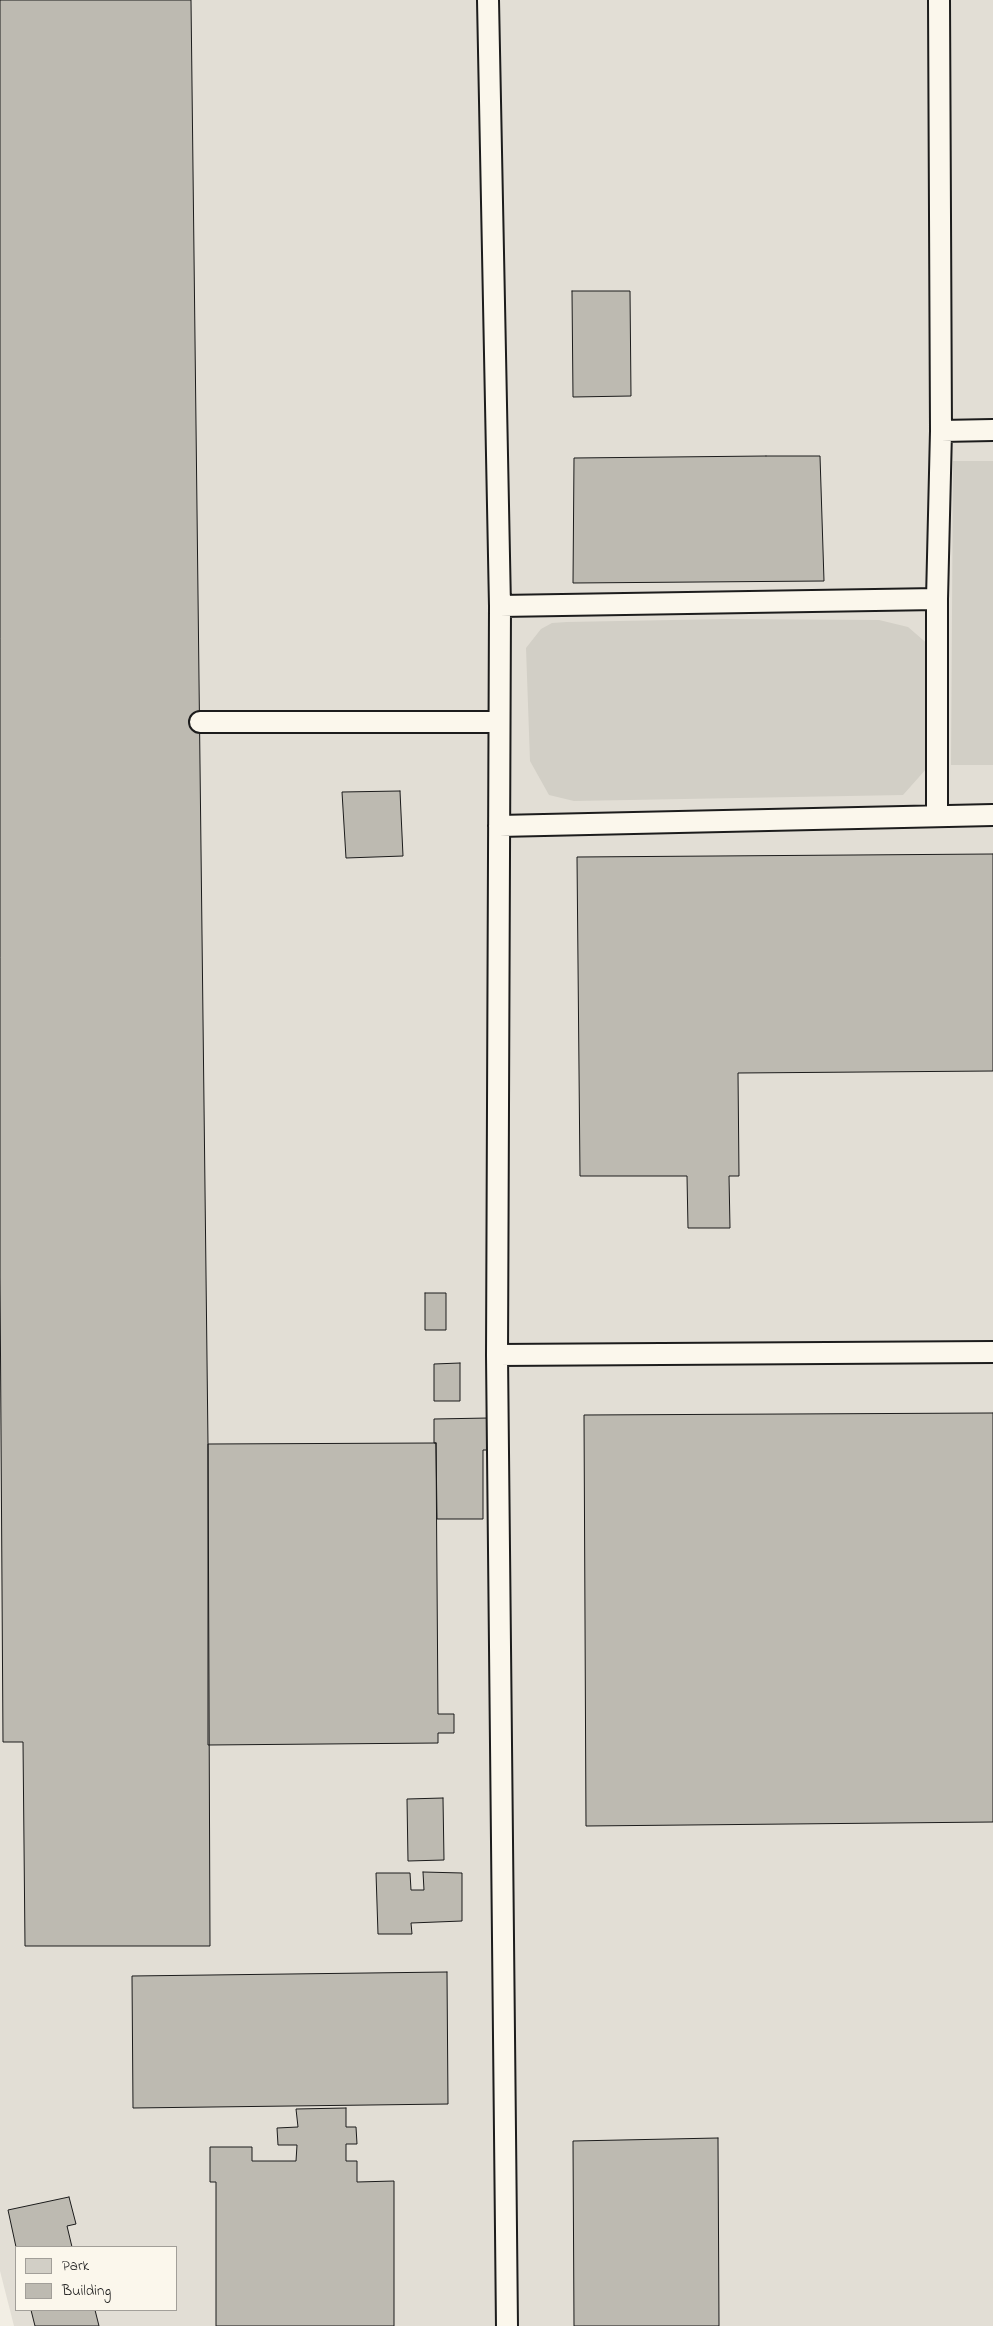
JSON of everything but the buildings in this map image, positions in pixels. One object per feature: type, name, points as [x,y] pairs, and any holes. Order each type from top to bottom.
[{"type":"lane","points":[[488,0],[500,606],[497,1355],[507,2326]]},
{"type":"lane","points":[[937,815],[937,599],[941,430],[939,0]]},
{"type":"lane","points":[[941,430],[993,430]]},
{"type":"lane","points":[[500,606],[937,599]]},
{"type":"lane","points":[[200,722],[499,722]]},
{"type":"lane","points":[[499,826],[993,815]]},
{"type":"lane","points":[[497,1355],[993,1352]]},
{"type":"shaded area","points":[[0,0],[993,0],[993,2326],[14,2326],[0,2271]]},
{"type":"green space","points":[[953,461],[993,461],[993,765],[951,765]]},
{"type":"green space","points":[[725,619],[879,620],[908,627],[930,646],[927,768],[903,795],[574,801],[549,795],[530,761],[526,648],[541,629],[552,623],[567,622]]}]
